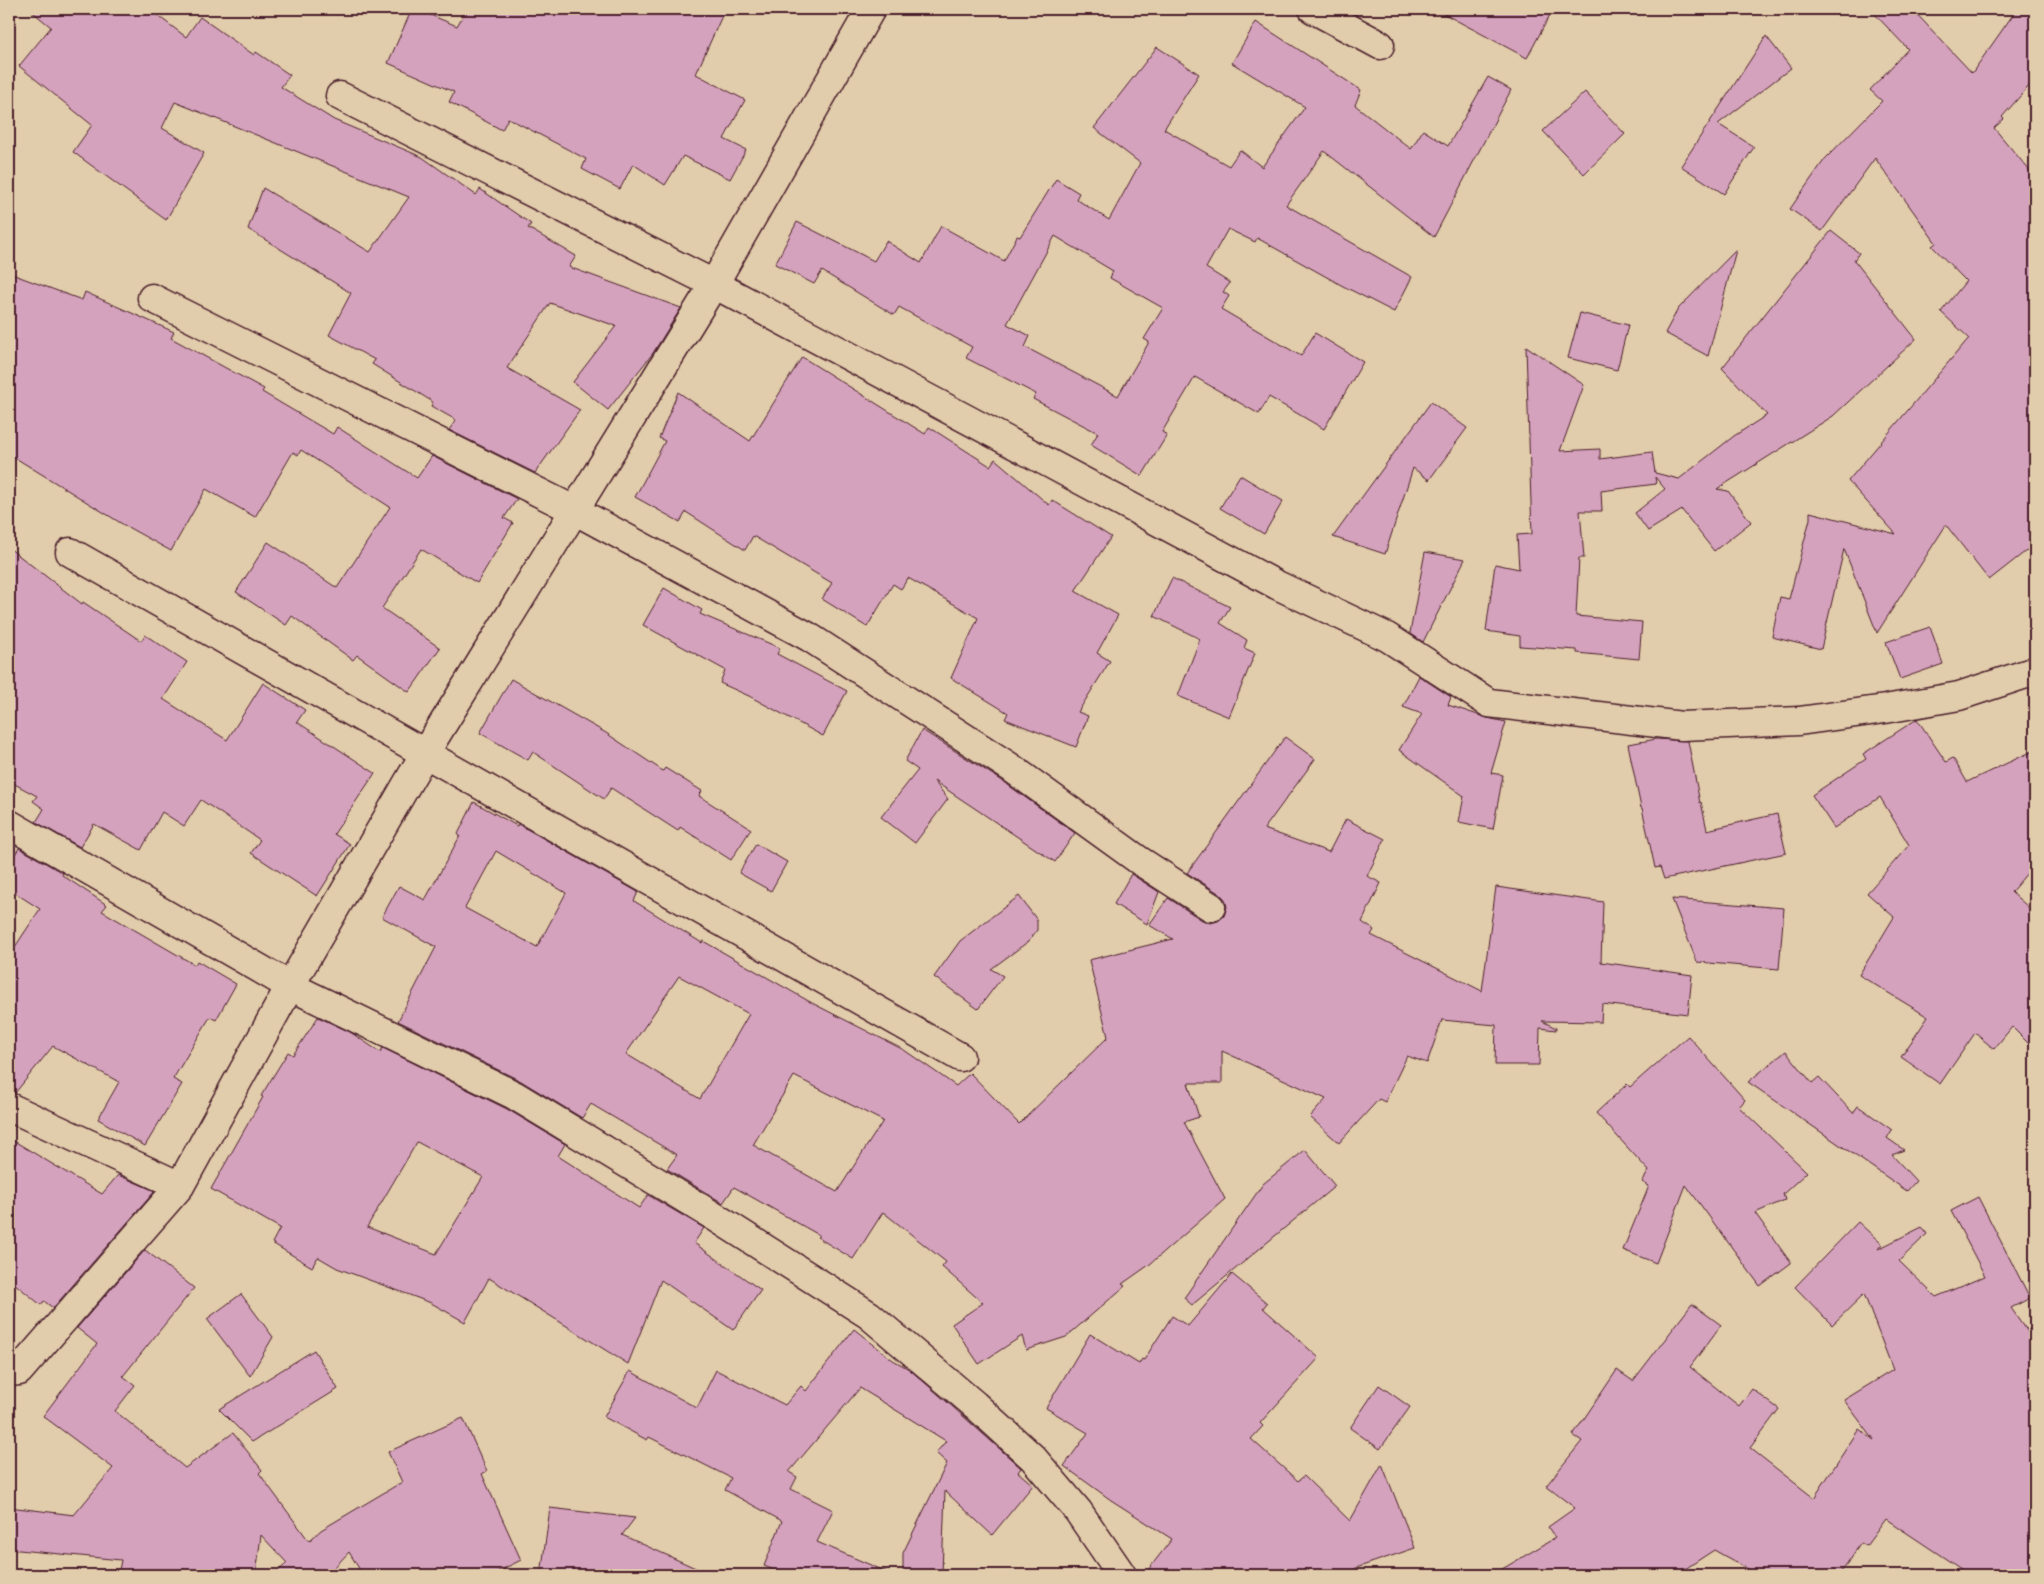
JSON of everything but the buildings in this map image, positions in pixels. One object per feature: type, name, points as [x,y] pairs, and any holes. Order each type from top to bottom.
[{"type":"street","points":[[9,1372],[19,1372],[180,1186],[290,986],[425,753],[714,284],[870,9]]},
{"type":"street","points":[[1313,9],[1380,45]]},
{"type":"street","points":[[340,96],[714,284],[1171,530],[1277,585],[1387,637],[1488,703],[1682,726],[1799,720],[1885,709],[1959,696],[2035,671]]},
{"type":"street","points":[[152,298],[574,510],[809,637],[1010,767],[1140,861],[1211,907]]},
{"type":"street","points":[[70,552],[960,1057]]},
{"type":"street","points":[[9,824],[290,986],[514,1095],[712,1215],[870,1315],[1033,1458],[1078,1511],[1122,1575]]},
{"type":"street","points":[[9,1107],[180,1186]]}]
